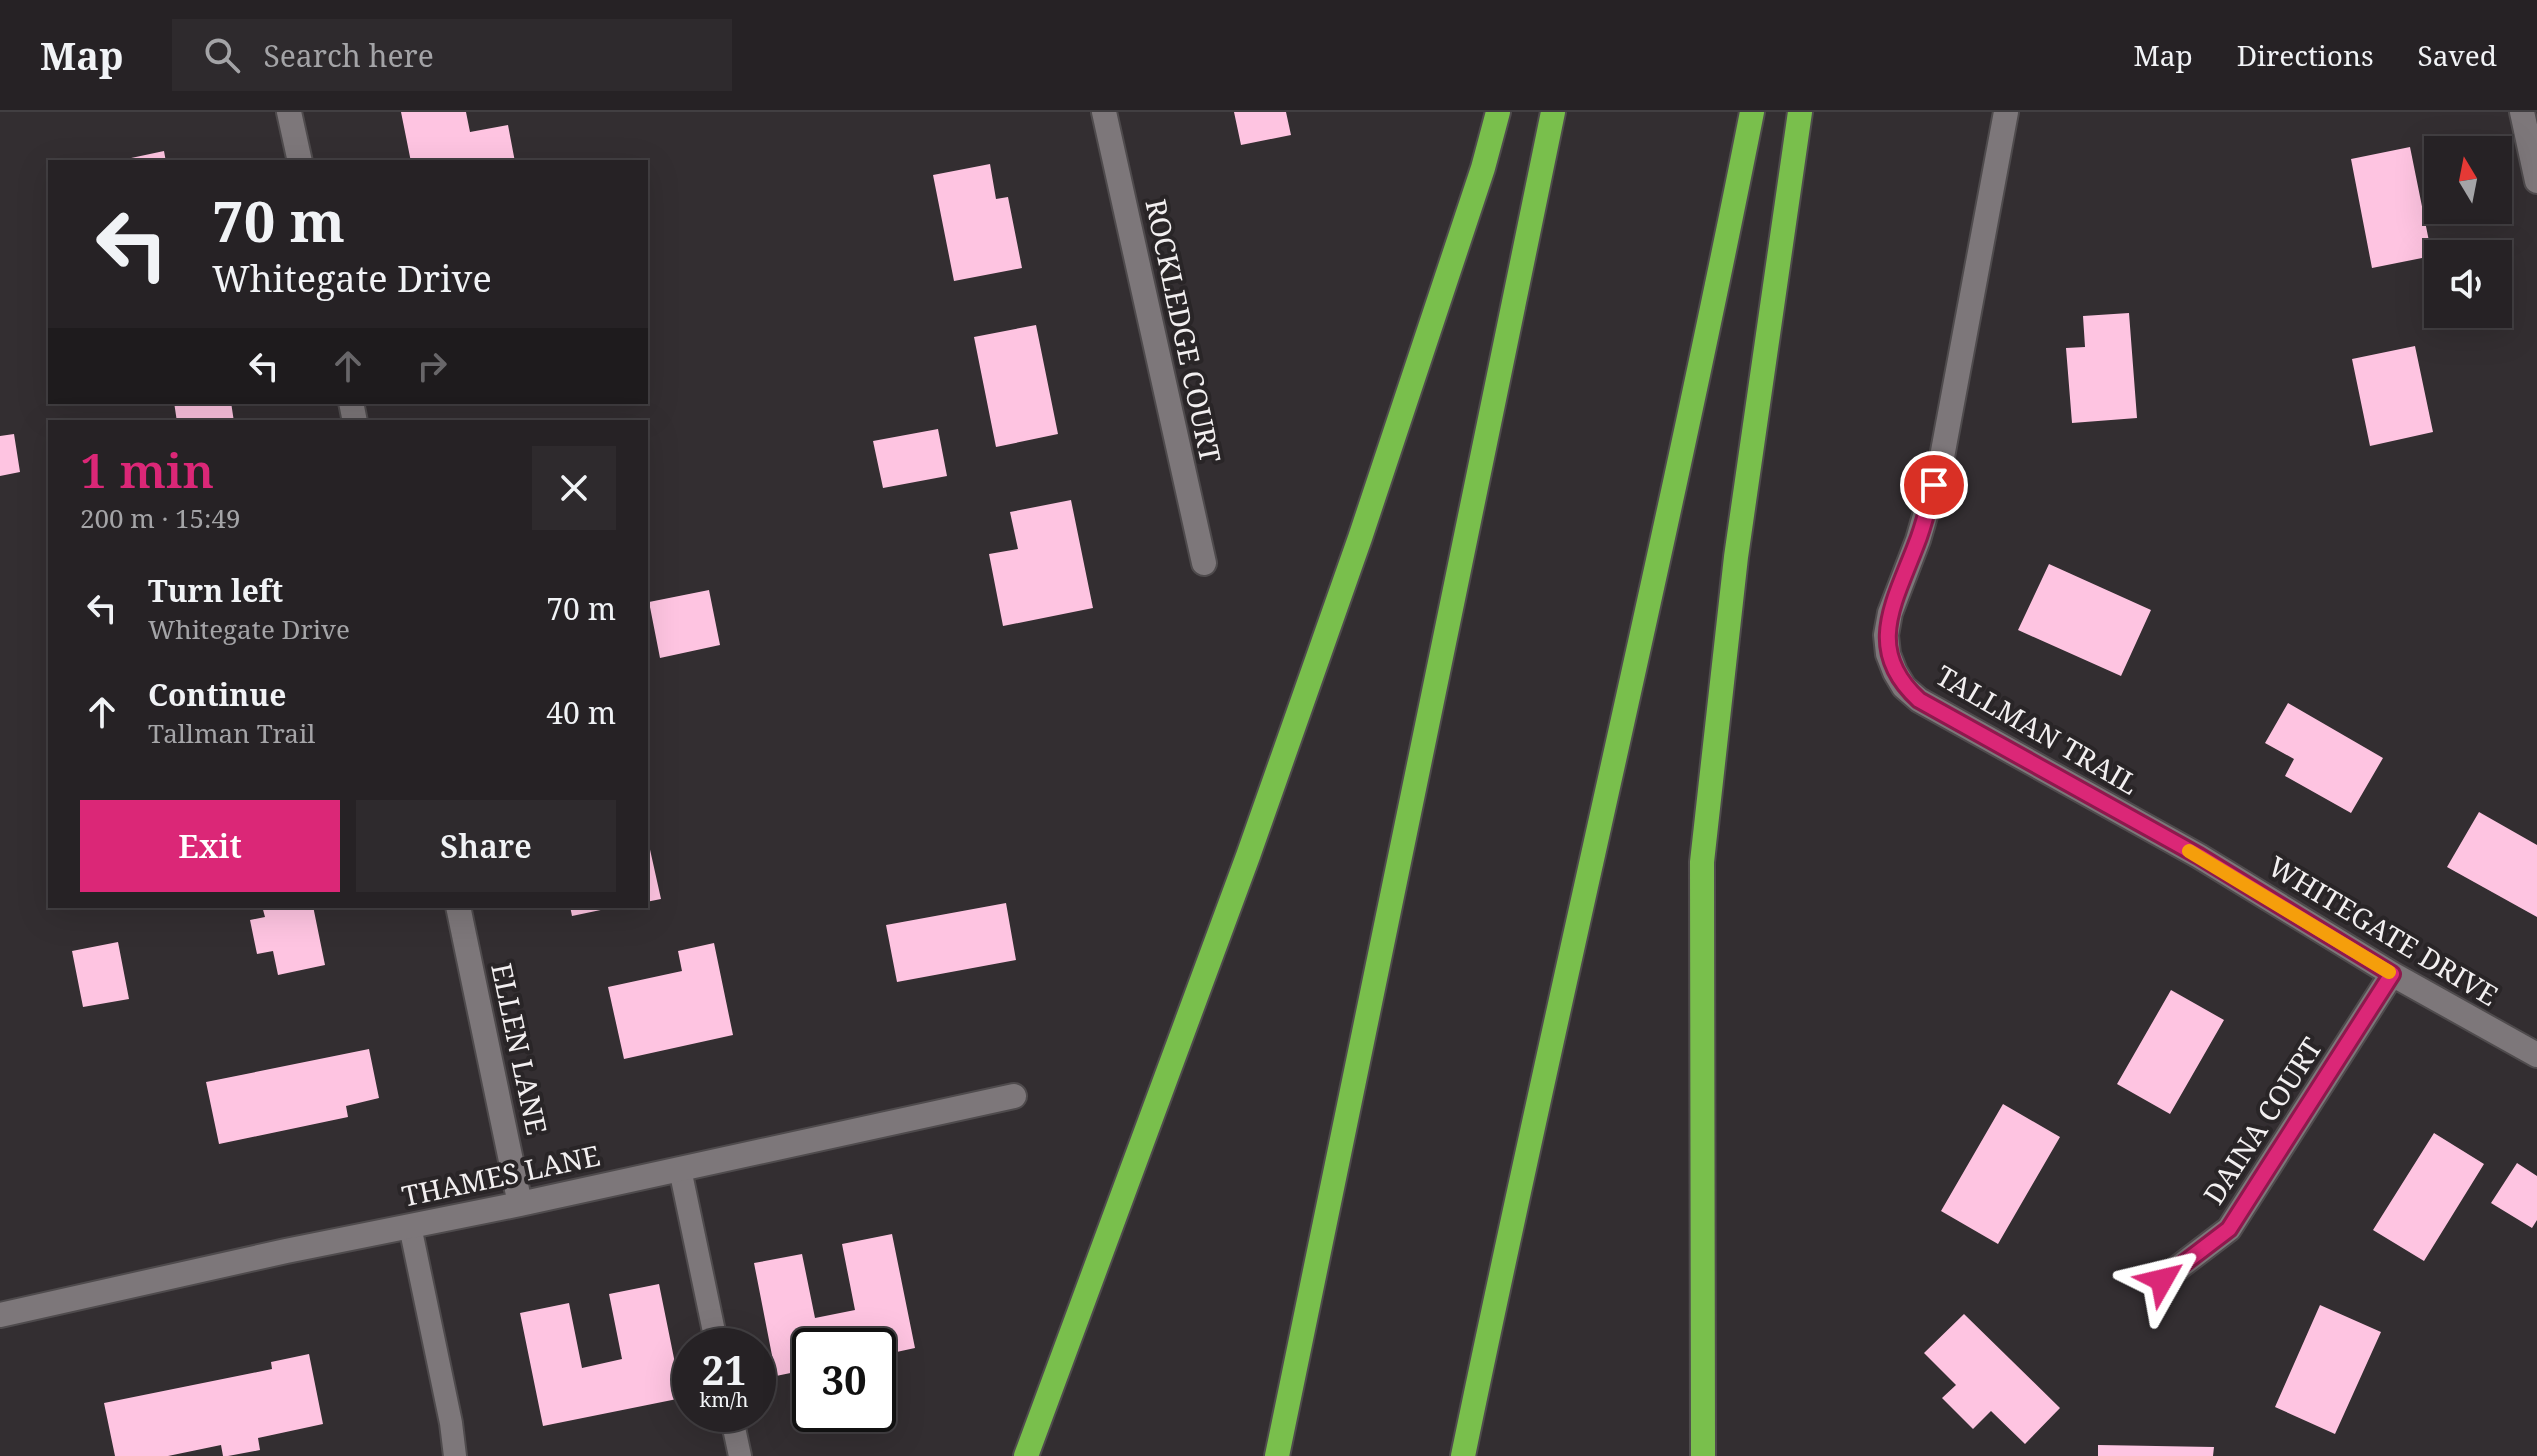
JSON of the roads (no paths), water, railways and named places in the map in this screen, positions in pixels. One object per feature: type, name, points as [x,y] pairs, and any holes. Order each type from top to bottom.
[{"type":"highway","points":[[1026,1456],[1254,842],[1370,509],[1483,168],[1498,112]]},
{"type":"highway","points":[[1277,1456],[1553,112]]},
{"type":"highway","points":[[1463,1456],[1521,1175],[1700,375],[1752,112]]},
{"type":"highway","points":[[1703,1456],[1702,862],[1736,557],[1800,112]]},
{"type":"street","points":[[289,112],[300,160]]},
{"type":"street","name":"ROCKLEDGE COURT","points":[[1104,112],[1204,563]]},
{"type":"street","name":"TALLMAN TRAIL","points":[[2006,112],[1942,457],[1918,540],[1890,613],[1886,635],[1888,654],[1904,687],[1919,700],[2199,856]]},
{"type":"street","points":[[2522,112],[2537,181]]},
{"type":"street","name":"WHITEGATE DRIVE","points":[[2199,856],[2392,974],[2537,1055]]},
{"type":"street","name":"ELLEN LANE","points":[[458,908],[520,1204]]},
{"type":"street","name":"DAINA COURT","points":[[2162,1280],[2229,1229],[2392,974]]},
{"type":"street","name":"THAMES LANE","points":[[0,1315],[1014,1096]]},
{"type":"lane","points":[[680,1169],[713,1328]]},
{"type":"lane","points":[[410,1226],[451,1423],[455,1456]]},
{"type":"lane","points":[[735,1432],[740,1456]]}]
